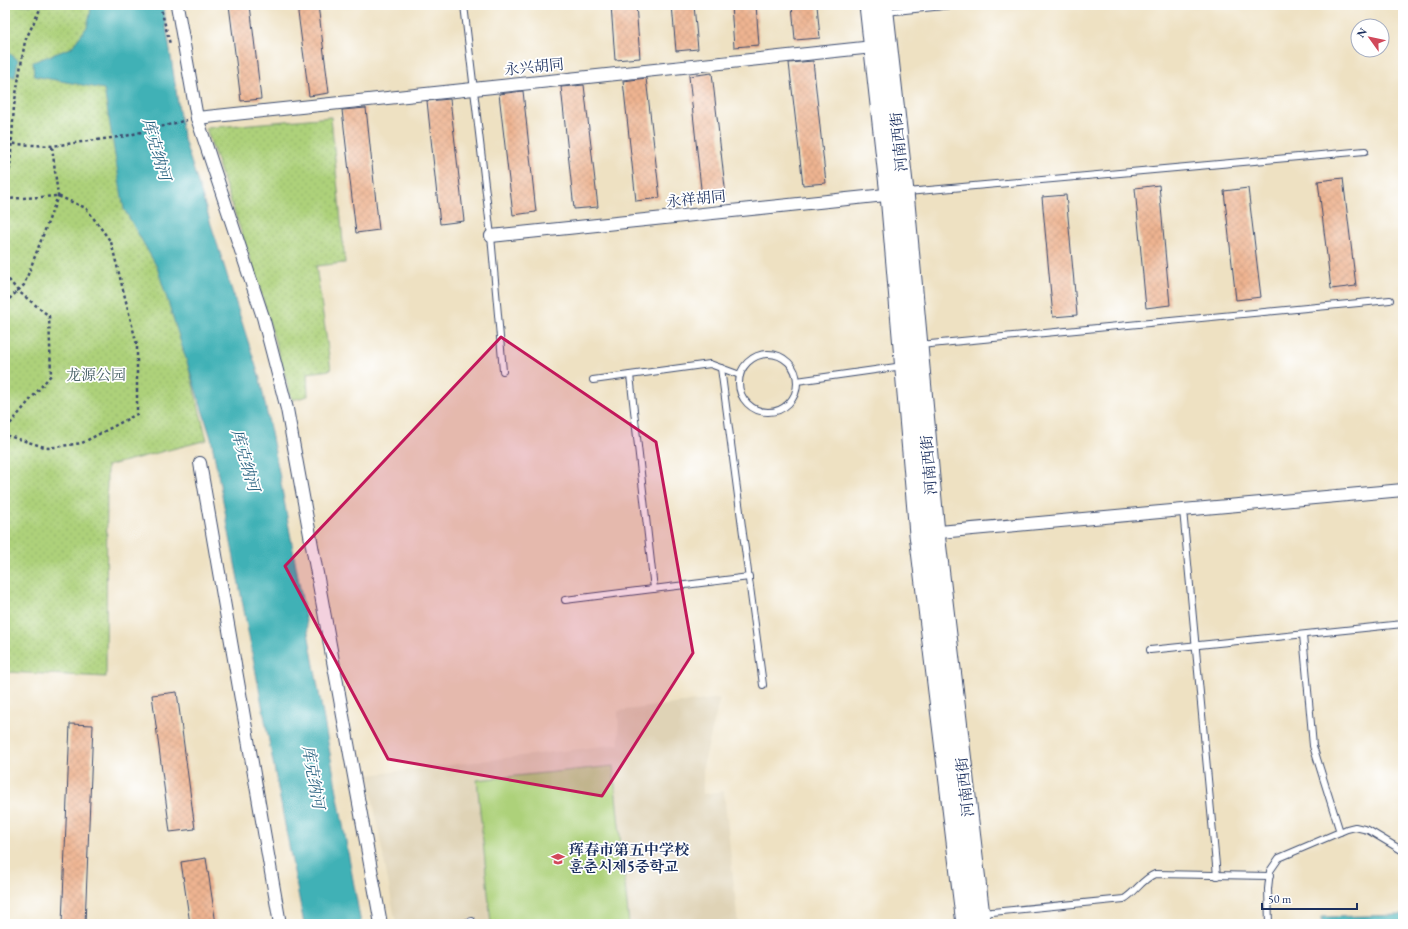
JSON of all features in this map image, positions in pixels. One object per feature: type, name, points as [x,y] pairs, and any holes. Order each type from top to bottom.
[{"type":"main road","name":"河南西街","points":[[879,7],[873,47],[897,194],[918,345],[927,533]]},
{"type":"main road","name":"河南西街","points":[[879,7],[897,194],[904,366],[927,533],[976,921]]},
{"type":"street","points":[[177,5],[191,120],[263,317],[287,409],[381,924]]},
{"type":"street","name":"永兴胡同","points":[[191,120],[873,47]]},
{"type":"street","name":"永祥胡同","points":[[491,236],[897,194]]},
{"type":"street","points":[[200,463],[280,924]]},
{"type":"street","points":[[927,533],[1403,490]]},
{"type":"lane","points":[[464,5],[491,236],[503,371]]},
{"type":"lane","points":[[879,7],[953,5]]},
{"type":"lane","points":[[897,194],[1365,151]]},
{"type":"lane","points":[[918,345],[1390,300]]},
{"type":"lane","points":[[760,355],[778,355],[786,360],[796,375],[797,381],[795,393],[784,408],[764,412],[755,409],[747,403],[742,395],[739,385],[740,375],[744,366],[751,359],[760,355]]},
{"type":"lane","points":[[593,380],[710,364],[740,375]]},
{"type":"lane","points":[[797,381],[904,366]]},
{"type":"lane","points":[[721,368],[763,685]]},
{"type":"lane","points":[[630,375],[654,589]]},
{"type":"lane","points":[[1184,510],[1217,876]]},
{"type":"lane","points":[[565,600],[749,577]]},
{"type":"lane","points":[[1150,650],[1403,624]]},
{"type":"lane","points":[[1304,635],[1313,746],[1340,832]]},
{"type":"lane","points":[[1269,924],[1268,889],[1270,871],[1279,858],[1355,827],[1368,830],[1403,851]]},
{"type":"lane","points":[[976,921],[1124,899],[1132,895],[1148,877],[1155,874],[1270,876]]},
{"type":"lane","points":[[461,924],[472,921]]},
{"type":"path","points":[[5,182],[10,168],[14,106],[25,41],[42,5]]},
{"type":"path","points":[[5,136],[16,144],[52,146],[116,137],[191,120]]},
{"type":"path","points":[[5,303],[24,286],[58,196],[52,146]]},
{"type":"path","points":[[5,199],[58,196],[86,208],[111,242],[137,345],[137,414],[82,443],[48,448],[5,435]]},
{"type":"path","points":[[5,275],[18,291],[49,316],[51,375],[5,430]]},
{"type":"highlighted area","points":[[501,337],[656,442],[693,653],[602,796],[388,759],[285,566]]},
{"type":"shaded area","name":"珲春市第五中学校 훈춘시제5중학교","points":[[720,698],[703,767],[703,794],[724,791],[738,924],[396,924],[368,775],[619,744],[618,711]]},
{"type":"green space","name":"龙源公园","points":[[5,5],[97,5],[207,440],[107,466],[106,677],[5,672]]},
{"type":"green space","points":[[331,117],[345,263],[316,266],[331,370],[307,373],[308,396],[292,400],[256,276],[206,128]]},
{"type":"green space","points":[[613,766],[629,924],[491,924],[477,780]]},
{"type":"water","name":"库克纳河","points":[[92,5],[163,5],[183,136],[260,379],[278,467],[361,924],[304,924],[211,438],[157,267],[124,209],[104,89],[34,76],[33,62],[71,48],[87,27]]},
{"type":"water","points":[[5,50],[18,60],[15,77],[5,74]]},
{"type":"water","points":[[1403,915],[1403,924],[1322,924],[1322,917]]},
{"type":"building","points":[[229,5],[250,5],[261,99],[241,101]]},
{"type":"building","points":[[297,5],[318,5],[329,93],[309,96]]},
{"type":"building","points":[[611,5],[636,5],[640,58],[615,60]]},
{"type":"building","points":[[672,5],[694,5],[698,49],[676,51]]},
{"type":"building","points":[[731,5],[756,5],[759,45],[734,47]]},
{"type":"building","points":[[792,5],[817,5],[820,38],[795,40]]},
{"type":"building","points":[[813,61],[826,183],[803,185],[789,63]]},
{"type":"building","points":[[712,73],[726,196],[702,198],[689,76]]},
{"type":"building","points":[[646,78],[660,198],[636,201],[623,81]]},
{"type":"building","points":[[584,85],[598,207],[574,209],[561,87]]},
{"type":"building","points":[[523,91],[536,212],[513,215],[499,94]]},
{"type":"building","points":[[450,99],[464,221],[440,224],[427,101]]},
{"type":"building","points":[[366,108],[379,230],[356,233],[342,110]]},
{"type":"building","points":[[1343,178],[1356,286],[1331,289],[1318,181]]},
{"type":"building","points":[[1159,185],[1170,305],[1146,308],[1135,188]]},
{"type":"building","points":[[1248,188],[1261,297],[1236,300],[1224,191]]},
{"type":"building","points":[[1066,195],[1077,315],[1053,317],[1042,197]]},
{"type":"building","points":[[177,692],[195,829],[170,832],[152,695]]},
{"type":"building","points":[[70,724],[93,725],[85,924],[62,924]]},
{"type":"building","points":[[206,858],[216,924],[190,924],[181,862]]},
{"type":"place","name":"珲春市第五中学校 훈춘시제5중학교","points":[[558,859]]}]
